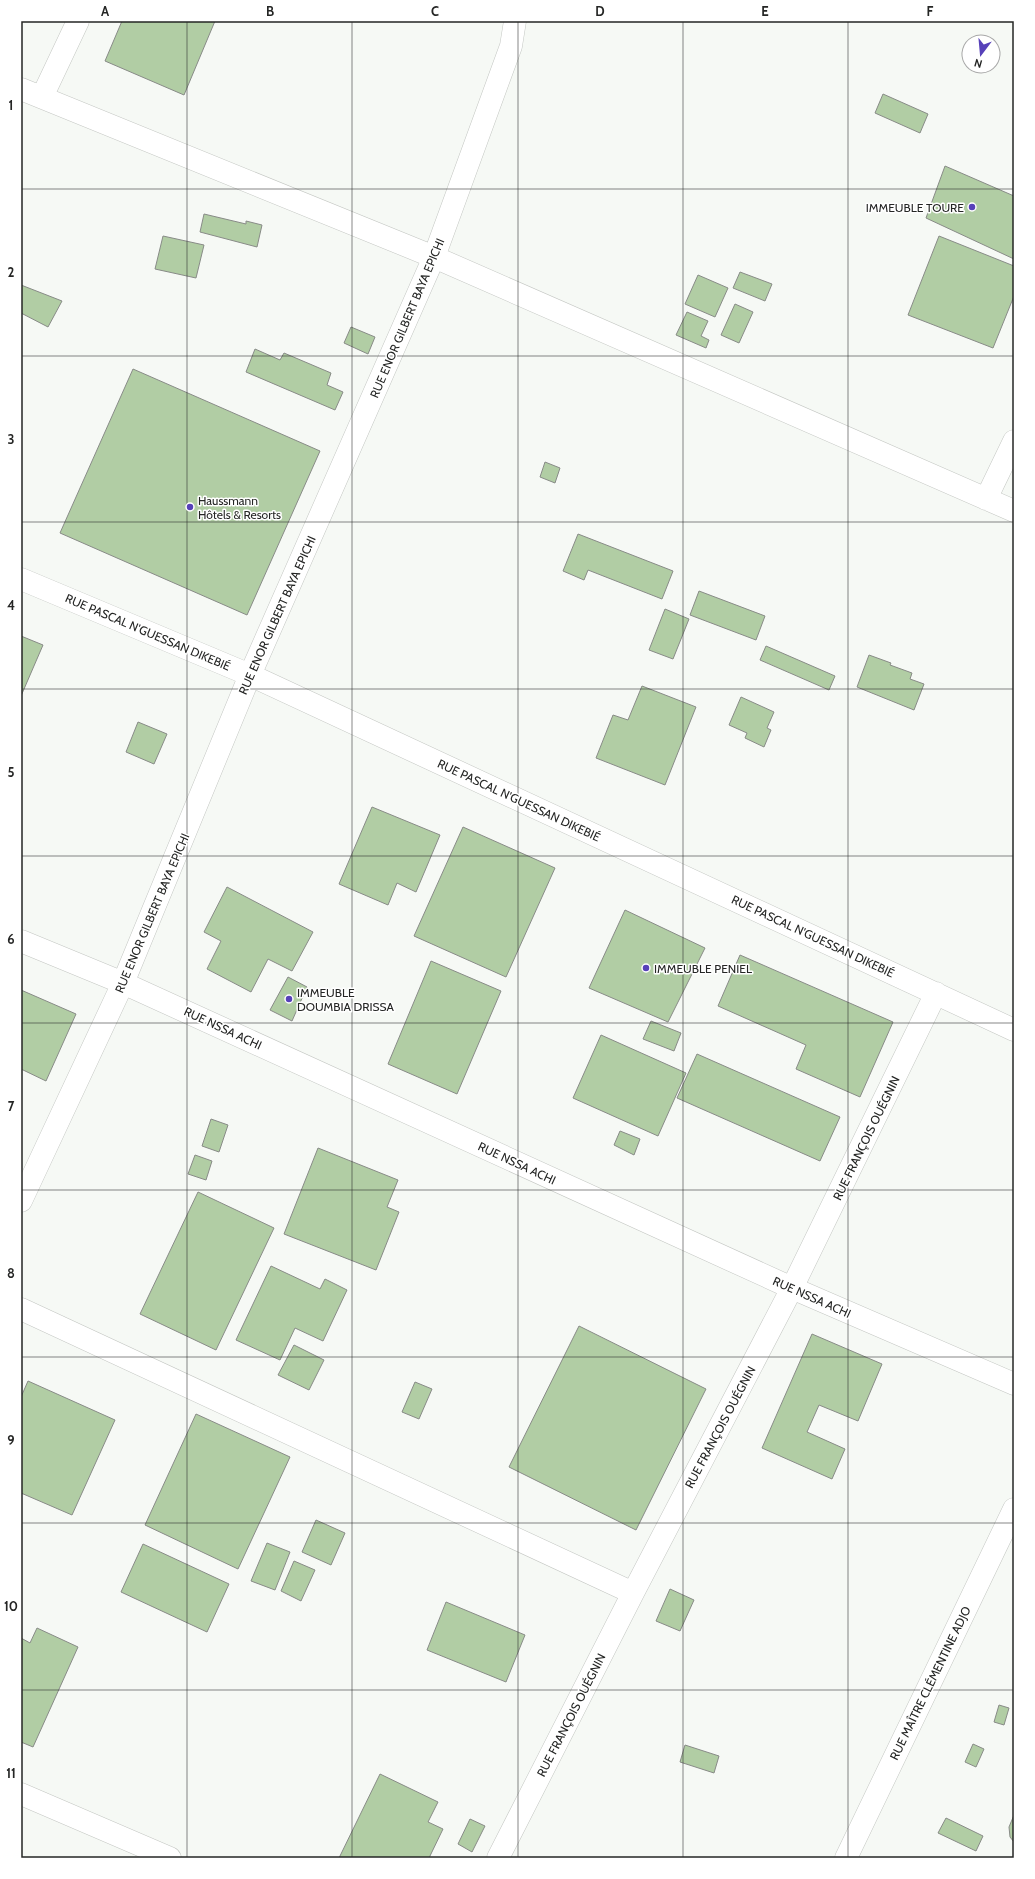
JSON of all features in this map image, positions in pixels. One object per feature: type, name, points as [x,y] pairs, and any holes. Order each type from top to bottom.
[{"type":"street","points":[[42,97],[78,21]]},
{"type":"street","name":"RUE ENOR GILBERT BAYA EPICHI","points":[[21,1201],[123,983],[250,675],[434,257],[511,46],[515,21]]},
{"type":"street","points":[[21,90],[42,97],[434,257],[1014,511]]},
{"type":"street","points":[[986,499],[1014,441]]},
{"type":"street","name":"RUE PASCAL N'GUESSAN DIKEBIÉ","points":[[21,579],[250,675],[1014,1030]]},
{"type":"street","name":"RUE NSSA ACHI","points":[[21,941],[123,983],[792,1288],[1014,1384]]},
{"type":"street","name":"RUE FRANÇOIS OUÉGNIN","points":[[498,1858],[633,1593],[792,1288],[936,993]]},
{"type":"street","points":[[21,1309],[633,1593]]},
{"type":"street","name":"RUE MAÎTRE CLÉMENTINE ADJO","points":[[846,1858],[1014,1509]]},
{"type":"street","points":[[21,1794],[170,1858]]},
{"type":"building","points":[[122,21],[215,21],[184,95],[105,61]]},
{"type":"building","points":[[883,94],[928,114],[920,133],[875,113]]},
{"type":"building","name":"IMMEUBLE TOURE","points":[[945,166],[1014,196],[1014,259],[926,218]]},
{"type":"building","points":[[204,214],[246,224],[246,221],[262,225],[257,247],[200,232]]},
{"type":"building","points":[[163,236],[204,245],[196,278],[155,269]]},
{"type":"building","points":[[939,236],[1014,266],[1014,296],[993,348],[908,315]]},
{"type":"building","points":[[740,272],[772,284],[765,301],[733,288]]},
{"type":"building","points":[[698,275],[728,288],[715,317],[685,304]]},
{"type":"building","points":[[21,285],[62,301],[48,327],[21,313]]},
{"type":"building","points":[[735,304],[753,312],[739,343],[721,335]]},
{"type":"building","points":[[687,312],[708,321],[701,336],[709,340],[706,348],[676,335]]},
{"type":"building","points":[[351,327],[375,337],[368,354],[344,343]]},
{"type":"building","points":[[255,349],[280,360],[284,353],[331,373],[327,385],[343,392],[335,410],[246,372]]},
{"type":"building","points":[[133,369],[320,451],[247,615],[60,533]]},
{"type":"building","points":[[545,462],[560,468],[555,483],[540,477]]},
{"type":"building","points":[[578,534],[673,571],[662,599],[588,570],[584,580],[563,571]]},
{"type":"building","points":[[699,591],[765,616],[756,640],[690,615]]},
{"type":"building","points":[[665,609],[689,619],[673,659],[649,650]]},
{"type":"building","points":[[21,636],[43,645],[21,696]]},
{"type":"building","points":[[766,646],[835,676],[829,690],[760,660]]},
{"type":"building","points":[[869,655],[912,673],[910,679],[924,684],[914,710],[857,687]]},
{"type":"building","points":[[642,686],[696,707],[665,785],[596,758],[613,715],[628,720]]},
{"type":"building","points":[[741,697],[774,712],[767,728],[771,730],[764,747],[745,738],[747,733],[729,725]]},
{"type":"building","points":[[138,722],[167,734],[154,764],[126,752]]},
{"type":"building","points":[[372,807],[440,835],[416,892],[397,883],[388,905],[339,884]]},
{"type":"building","points":[[463,827],[555,868],[506,977],[414,936]]},
{"type":"building","points":[[227,887],[313,932],[292,971],[268,959],[251,992],[207,969],[221,941],[204,932]]},
{"type":"building","name":"IMMEUBLE PENIEL","points":[[625,910],[705,948],[668,1022],[589,988]]},
{"type":"building","points":[[740,955],[893,1022],[860,1097],[796,1069],[806,1045],[718,1006]]},
{"type":"building","points":[[431,961],[501,991],[457,1094],[388,1064]]},
{"type":"building","name":"IMMEUBLE DOUMBIA DRISSA","points":[[288,977],[307,987],[292,1021],[270,1010]]},
{"type":"building","points":[[21,990],[76,1014],[46,1081],[21,1069]]},
{"type":"building","points":[[651,1021],[681,1033],[674,1051],[643,1039]]},
{"type":"building","points":[[601,1035],[686,1073],[658,1136],[573,1098]]},
{"type":"building","points":[[697,1054],[840,1117],[820,1161],[677,1098]]},
{"type":"building","points":[[211,1119],[228,1125],[219,1152],[202,1146]]},
{"type":"building","points":[[620,1131],[640,1139],[634,1155],[614,1145]]},
{"type":"building","points":[[318,1148],[398,1180],[387,1207],[399,1212],[376,1270],[284,1234]]},
{"type":"building","points":[[195,1155],[212,1161],[206,1180],[188,1174]]},
{"type":"building","points":[[198,1192],[274,1228],[216,1350],[140,1314]]},
{"type":"building","points":[[271,1266],[320,1289],[325,1279],[347,1290],[323,1341],[295,1328],[280,1360],[236,1340]]},
{"type":"building","points":[[579,1326],[706,1389],[636,1530],[509,1467]]},
{"type":"building","points":[[812,1334],[882,1364],[858,1421],[819,1405],[807,1432],[845,1449],[832,1479],[762,1448]]},
{"type":"building","points":[[294,1345],[324,1360],[309,1390],[278,1375]]},
{"type":"building","points":[[28,1381],[115,1420],[72,1515],[21,1493],[21,1397]]},
{"type":"building","points":[[415,1382],[432,1389],[419,1419],[402,1412]]},
{"type":"building","points":[[196,1414],[290,1457],[238,1569],[145,1525]]},
{"type":"building","points":[[316,1520],[345,1533],[331,1565],[302,1552]]},
{"type":"building","points":[[267,1543],[290,1552],[275,1590],[251,1581]]},
{"type":"building","points":[[143,1544],[229,1584],[207,1632],[121,1592]]},
{"type":"building","points":[[294,1561],[315,1570],[301,1601],[281,1591]]},
{"type":"building","points":[[670,1589],[694,1600],[680,1631],[656,1621]]},
{"type":"building","points":[[446,1602],[525,1635],[506,1682],[427,1650]]},
{"type":"building","points":[[37,1628],[78,1647],[33,1747],[21,1742],[21,1638],[30,1643]]},
{"type":"building","points":[[999,1705],[1009,1708],[1004,1725],[994,1722]]},
{"type":"building","points":[[973,1744],[984,1749],[976,1767],[965,1762]]},
{"type":"building","points":[[685,1745],[719,1756],[714,1773],[680,1762]]},
{"type":"building","points":[[380,1774],[438,1802],[428,1822],[443,1829],[429,1858],[339,1858]]},
{"type":"building","points":[[1014,1815],[1014,1842],[1010,1837],[1009,1827]]},
{"type":"building","points":[[946,1818],[983,1836],[976,1851],[938,1833]]},
{"type":"building","points":[[470,1819],[485,1826],[472,1852],[458,1844]]},
{"type":"place","name":"IMMEUBLE TOURE","points":[[972,207]]},
{"type":"place","name":"Haussmann Hôtels & Resorts","points":[[190,507]]},
{"type":"place","name":"IMMEUBLE PENIEL","points":[[646,968]]},
{"type":"place","name":"IMMEUBLE DOUMBIA DRISSA","points":[[289,999]]}]
